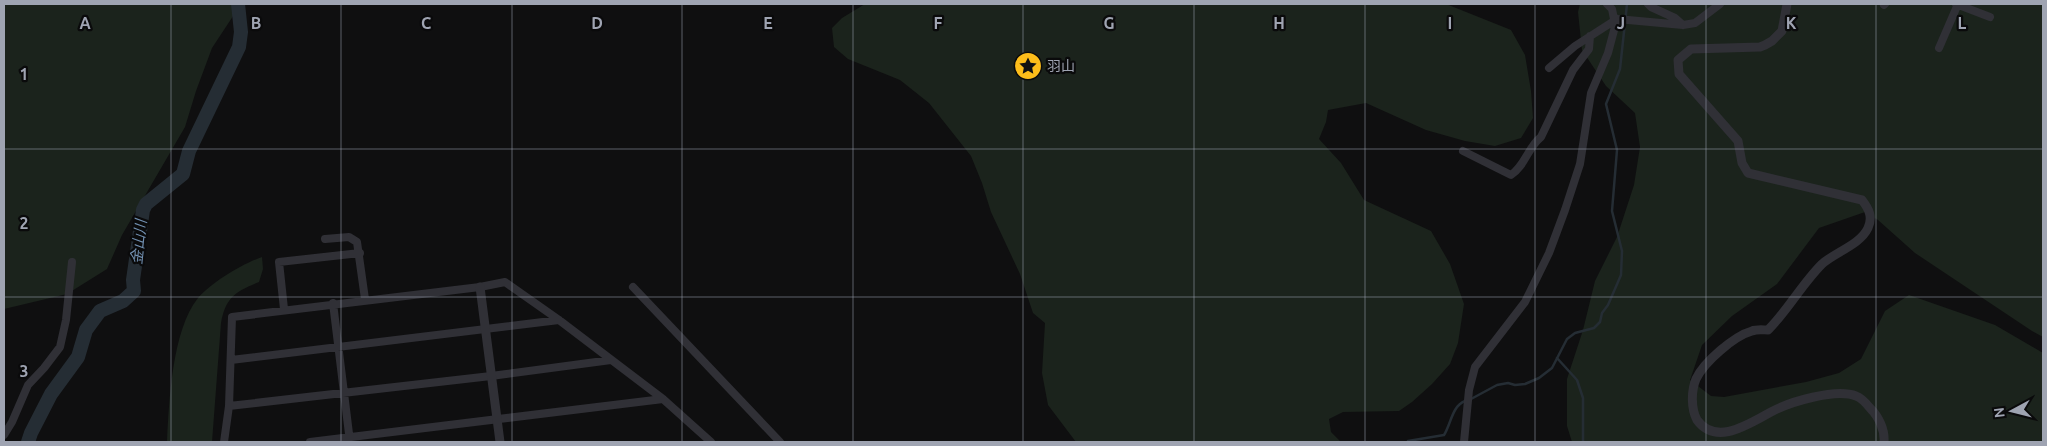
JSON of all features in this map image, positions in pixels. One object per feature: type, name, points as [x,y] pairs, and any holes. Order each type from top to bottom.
[{"type":"street","points":[[1464,442],[1470,384],[1475,367],[1525,302],[1550,253],[1565,210],[1580,164],[1591,93],[1608,53],[1616,19],[1612,9],[1607,4]]},
{"type":"street","points":[[1648,4],[1675,18],[1683,25]]},
{"type":"street","points":[[1549,68],[1575,46],[1616,19],[1683,25],[1695,23],[1720,4]]},
{"type":"street","points":[[1787,4],[1782,31],[1772,41],[1760,47],[1691,49],[1678,60],[1679,74],[1738,141],[1742,163],[1748,173],[1862,200],[1870,210],[1868,229],[1856,241],[1823,263],[1768,330],[1752,330],[1733,340],[1703,366],[1695,381],[1692,395],[1694,415],[1705,434],[1714,439],[1724,440],[1735,436],[1771,412],[1799,401],[1842,393],[1856,396],[1864,401],[1876,414],[1883,430],[1884,442]]},
{"type":"street","points":[[1939,48],[1957,4],[1990,17]]},
{"type":"street","points":[[1462,151],[1511,175],[1517,171],[1533,143],[1541,137],[1573,70],[1589,49],[1590,36]]},
{"type":"street","points":[[325,239],[349,237],[357,242],[365,300]]},
{"type":"street","points":[[284,309],[279,262],[360,253]]},
{"type":"street","points":[[4,435],[12,422],[28,385],[60,347],[66,320],[72,262]]},
{"type":"street","points":[[224,442],[229,406],[232,316],[480,287],[505,282],[559,320],[663,399],[711,442]]},
{"type":"street","points":[[480,287],[500,442]]},
{"type":"street","points":[[633,287],[780,442]]},
{"type":"street","points":[[334,304],[350,440]]},
{"type":"street","points":[[231,360],[559,320]]},
{"type":"street","points":[[229,406],[491,376],[611,360]]},
{"type":"street","points":[[310,442],[350,440],[663,399]]},
{"type":"shaded area","points":[[4,4],[241,4],[212,48],[185,127],[122,235],[107,269],[67,294],[4,309]]},
{"type":"shaded area","points":[[865,4],[1446,4],[1511,30],[1525,55],[1531,91],[1533,118],[1521,138],[1495,146],[1465,141],[1426,130],[1366,103],[1328,110],[1326,122],[1319,139],[1341,163],[1364,200],[1431,231],[1450,264],[1464,304],[1458,343],[1450,364],[1432,384],[1399,411],[1343,412],[1329,419],[1331,432],[1341,442],[1076,442],[1048,405],[1042,373],[1045,323],[1033,313],[1020,274],[991,212],[971,156],[929,103],[900,80],[848,59],[834,47],[832,28],[842,18]]},
{"type":"shaded area","points":[[1580,4],[2043,4],[2043,337],[1915,253],[1878,220],[1865,212],[1819,228],[1777,284],[1732,316],[1702,345],[1690,380],[1711,396],[1724,397],[1806,382],[1839,373],[1861,359],[1885,311],[1909,295],[1995,325],[2043,353],[2043,442],[1572,442],[1567,426],[1567,379],[1583,330],[1595,281],[1617,237],[1634,185],[1640,147],[1635,113],[1606,86],[1582,50],[1578,12]]},
{"type":"shaded area","points":[[262,257],[263,269],[259,282],[233,296],[223,314],[212,442],[167,442],[173,367],[182,328],[189,312],[198,298],[211,286],[237,269]]},
{"type":"waterway","name":"金山川","points":[[28,442],[51,394],[78,357],[86,330],[100,311],[123,301],[134,291],[133,280],[143,210],[146,204],[183,174],[189,151],[239,47],[241,32],[238,4]]},
{"type":"waterway","points":[[1471,399],[1497,385],[1508,383],[1515,385],[1525,384],[1539,378],[1552,368],[1567,339],[1575,333],[1594,328],[1600,322],[1602,313],[1608,305],[1621,275],[1622,251],[1612,211],[1617,150],[1606,104],[1620,69],[1627,4]]},
{"type":"waterway","points":[[1557,358],[1577,380],[1583,398],[1583,442]]},
{"type":"waterway","points":[[1408,441],[1444,435],[1454,411],[1465,401]]},
{"type":"place","name":"羽山","points":[[1028,66]]}]
